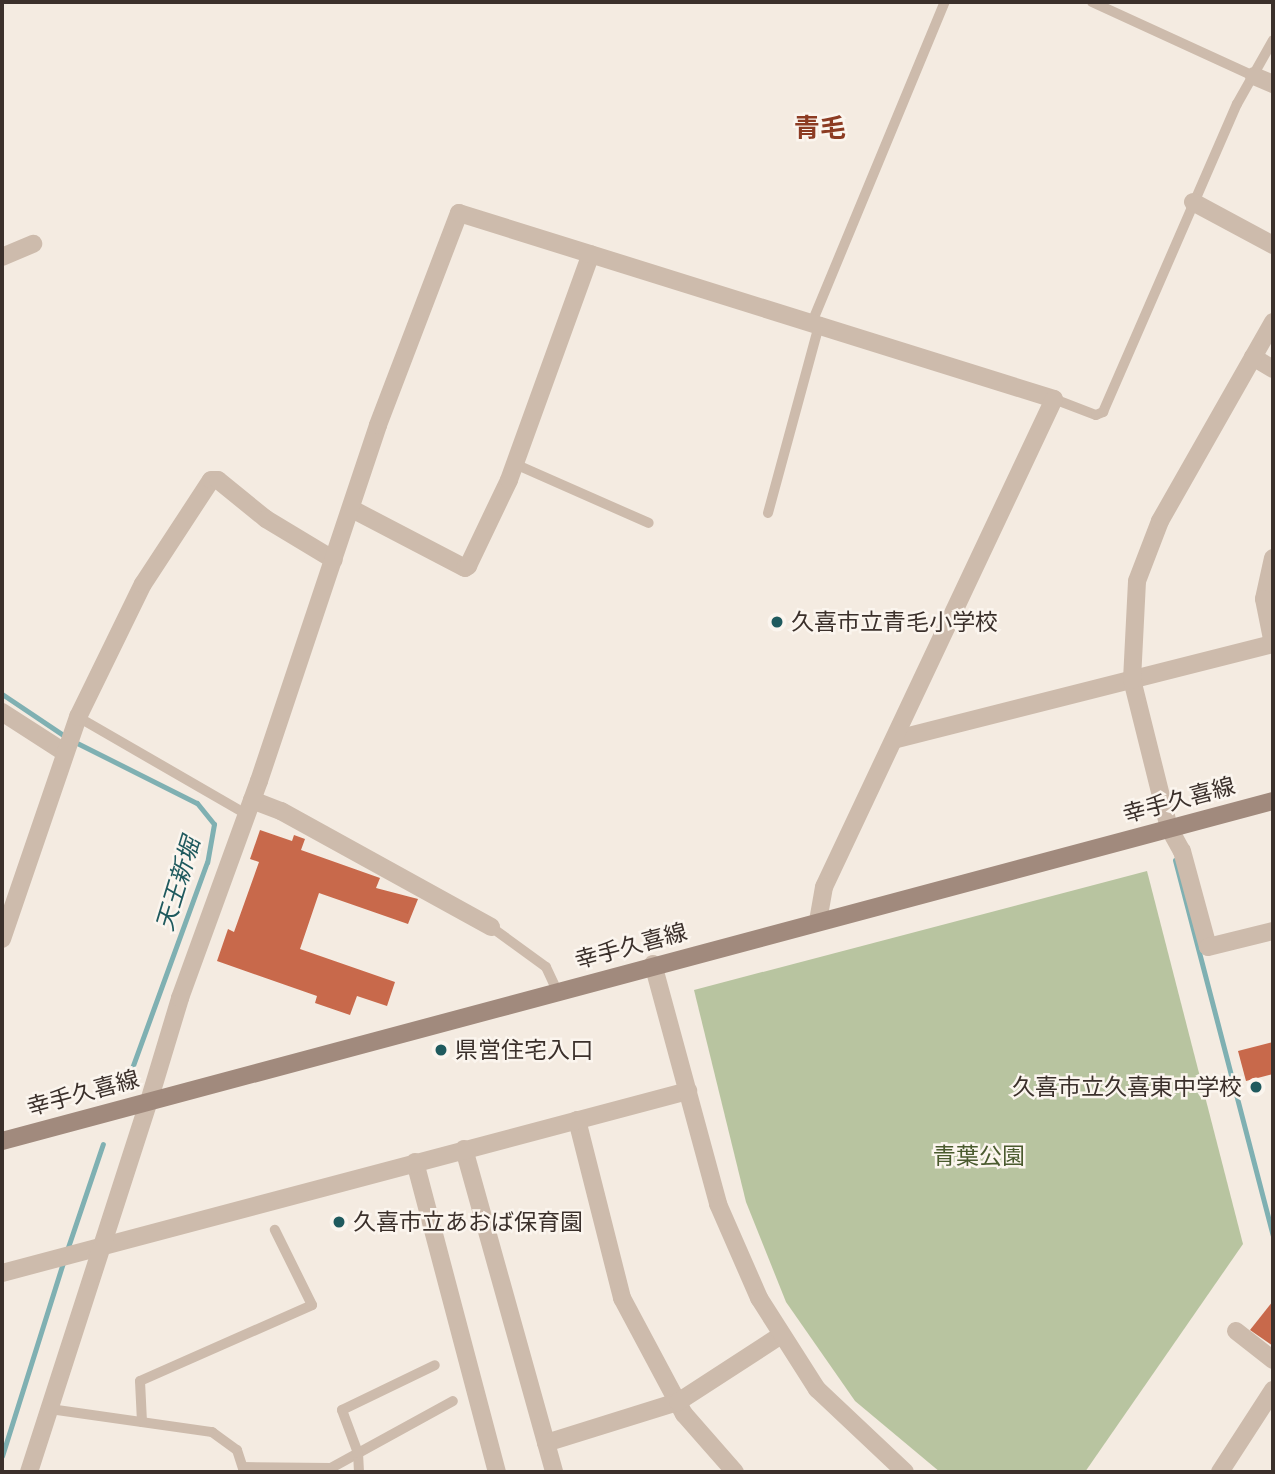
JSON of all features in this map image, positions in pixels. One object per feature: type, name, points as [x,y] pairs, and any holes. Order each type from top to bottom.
[{"type":"main road","name":"幸手久喜線","points":[[2,1141],[312,1061],[653,964],[1273,801]]},
{"type":"street","points":[[1254,76],[1273,84]]},
{"type":"street","points":[[1193,202],[1273,246]]},
{"type":"street","points":[[29,1472],[50,1409],[94,1250],[149,1101],[180,998],[249,807],[293,668],[352,509],[378,425],[459,213],[816,321],[1054,399],[897,739],[824,887],[818,921]]},
{"type":"street","points":[[2,257],[33,244]]},
{"type":"street","points":[[352,509],[465,568],[474,557],[515,464],[590,254]]},
{"type":"street","points":[[1273,322],[1147,549],[1132,611],[1132,680],[1169,828],[1182,852],[1208,947],[1273,930]]},
{"type":"street","points":[[1253,357],[1273,369]]},
{"type":"street","points":[[2,939],[76,724],[143,584],[211,480],[218,480],[266,519],[334,560]]},
{"type":"street","points":[[897,739],[1273,644],[1264,599],[1273,558]]},
{"type":"street","points":[[2,712],[65,750]]},
{"type":"street","points":[[249,807],[281,811],[491,927]]},
{"type":"street","points":[[653,964],[718,1204],[759,1298],[781,1335],[825,1397],[905,1472]]},
{"type":"street","points":[[2,1273],[688,1091]]},
{"type":"street","points":[[577,1120],[622,1298],[678,1402],[735,1472]]},
{"type":"street","points":[[464,1149],[554,1472]]},
{"type":"street","points":[[415,1162],[497,1472]]},
{"type":"street","points":[[1236,1331],[1273,1360]]},
{"type":"street","points":[[546,1443],[678,1402],[781,1335]]},
{"type":"street","points":[[1220,1472],[1273,1390]]},
{"type":"lane","points":[[768,513],[816,321],[946,2]]},
{"type":"lane","points":[[1092,2],[1254,76]]},
{"type":"lane","points":[[1054,399],[1096,415],[1103,412],[1193,202],[1273,40]]},
{"type":"lane","points":[[515,464],[649,523]]},
{"type":"lane","points":[[76,724],[249,807]]},
{"type":"lane","points":[[491,927],[546,967],[557,991]]},
{"type":"lane","points":[[142,1422],[140,1381],[312,1305],[275,1230]]},
{"type":"lane","points":[[359,1472],[358,1453],[342,1410],[435,1365]]},
{"type":"lane","points":[[50,1409],[212,1432],[237,1450],[243,1469],[331,1468],[453,1401]]},
{"type":"green space","name":"青葉公園","points":[[1147,871],[1243,1244],[1085,1472],[940,1472],[855,1401],[786,1302],[746,1202],[694,990]]},
{"type":"building","points":[[260,830],[292,841],[294,835],[305,839],[301,850],[380,878],[376,888],[418,899],[408,924],[319,893],[300,949],[395,982],[387,1006],[357,996],[350,1015],[315,1003],[317,996],[217,961],[228,929],[234,932],[259,862],[250,859]]},
{"type":"building","points":[[1273,1042],[1273,1074],[1246,1081],[1238,1051]]},
{"type":"building","points":[[1273,1301],[1273,1346],[1250,1330]]},
{"type":"waterway","name":"天王新堀","points":[[2,694],[66,737]]},
{"type":"waterway","name":"天王新堀","points":[[75,742],[197,803],[214,824],[207,862],[131,1071]]},
{"type":"waterway","points":[[1175,860],[1273,1235]]},
{"type":"waterway","name":"天王新堀","points":[[66,1253],[103,1144]]},
{"type":"waterway","name":"天王新堀","points":[[2,1456],[63,1262]]},
{"type":"place","name":"久喜市立青毛小学校","points":[[777,622]]},
{"type":"place","name":"県営住宅入口","points":[[441,1050]]},
{"type":"place","name":"久喜市立久喜東中学校","points":[[1256,1087]]},
{"type":"place","name":"久喜市立あおば保育園","points":[[339,1222]]},
{"type":"district","name":"青毛","points":[[820,129]]}]
